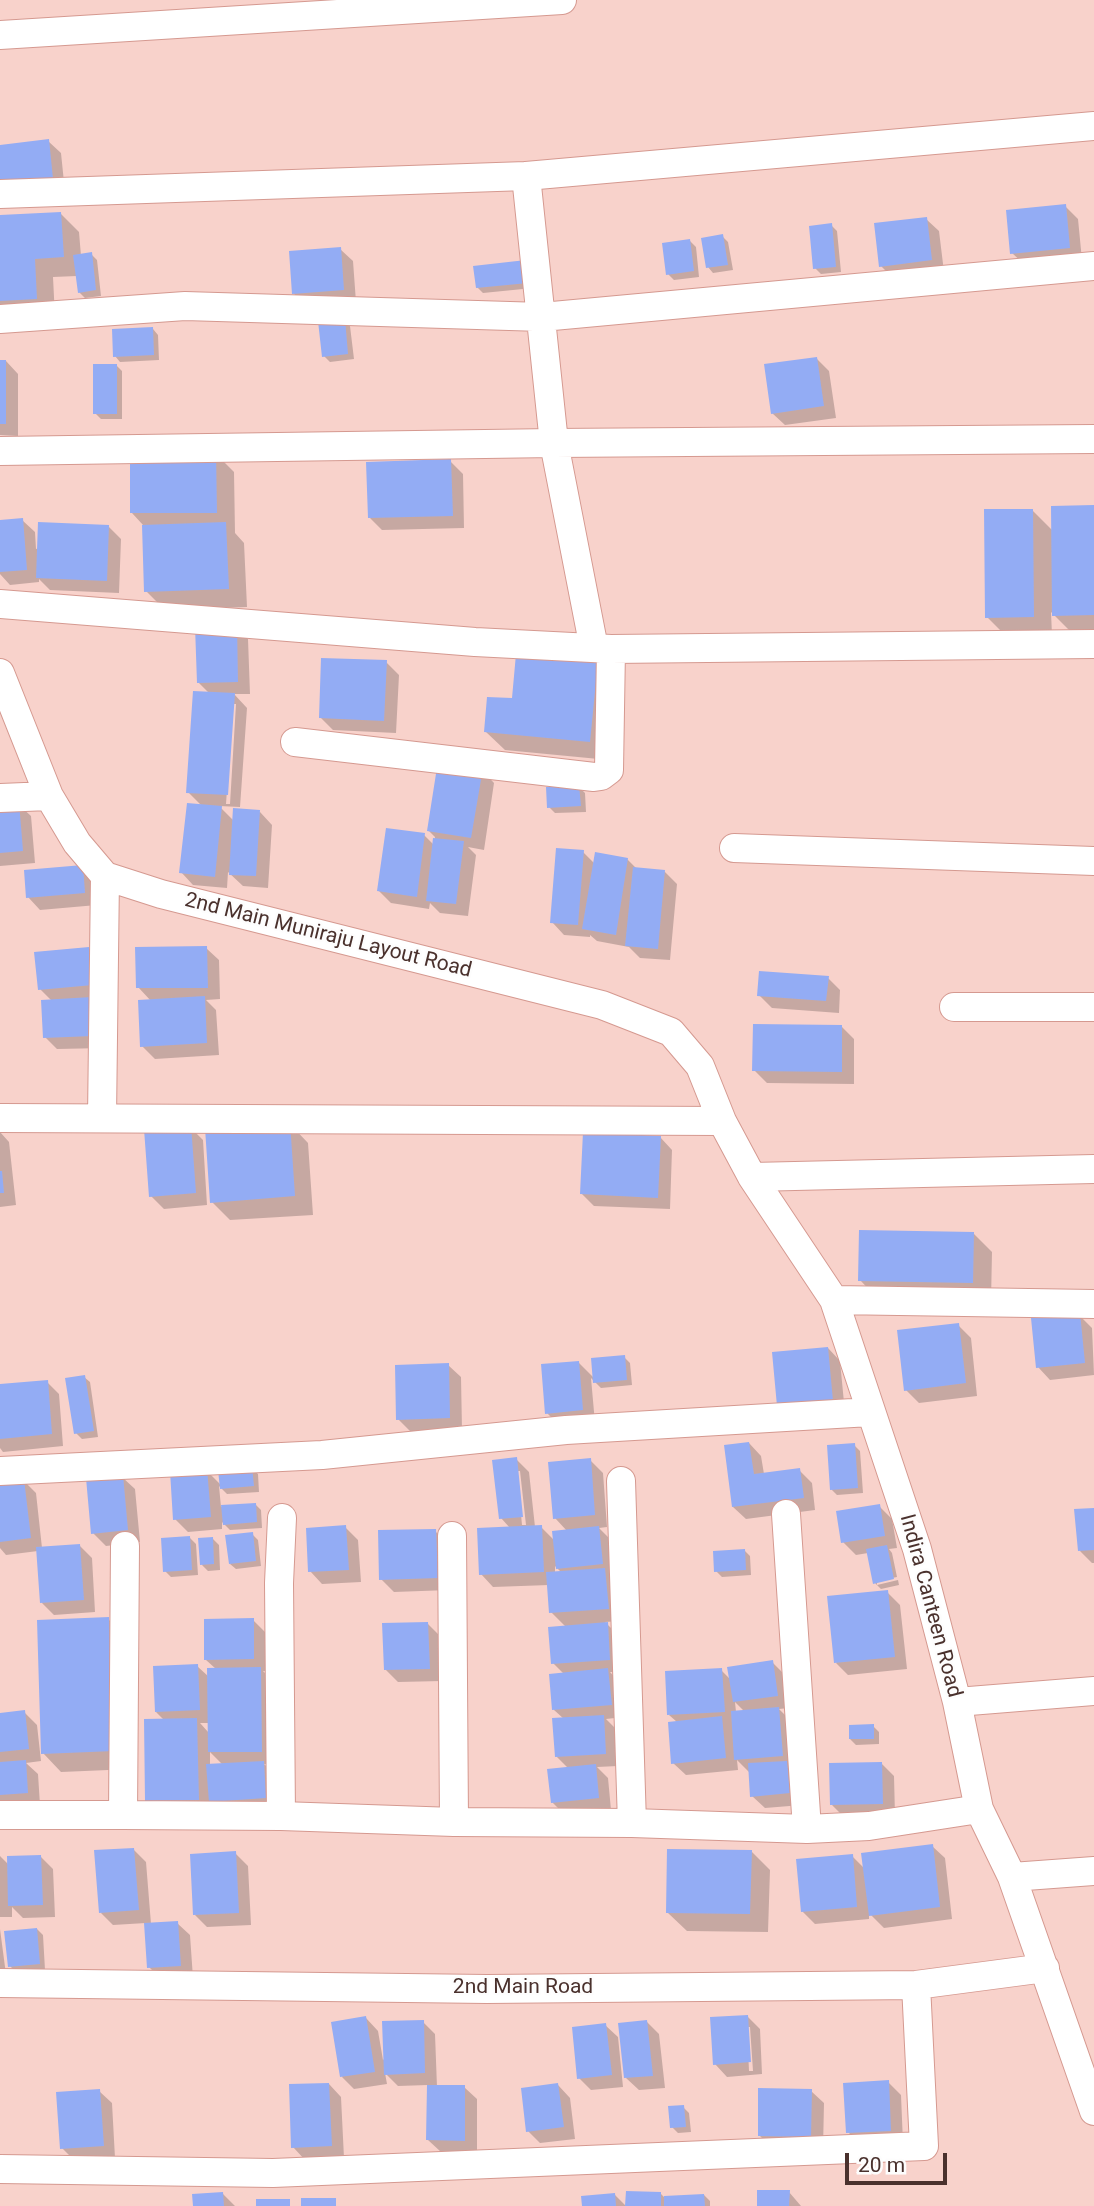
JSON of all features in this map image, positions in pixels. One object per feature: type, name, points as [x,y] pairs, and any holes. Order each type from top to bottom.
[{"type":"street","points":[[0,35],[562,0]]},
{"type":"street","points":[[0,194],[526,176],[1094,126]]},
{"type":"street","points":[[295,743],[594,778],[609,771],[602,649],[554,443],[526,176]]},
{"type":"street","points":[[0,319],[186,306],[542,317],[1094,266]]},
{"type":"street","points":[[0,451],[1094,439]]},
{"type":"street","points":[[0,604],[475,642],[602,649],[1094,644]]},
{"type":"street","points":[[0,673],[49,796],[77,844],[105,876],[102,1118]]},
{"type":"street","points":[[0,798],[49,796]]},
{"type":"street","points":[[734,848],[1094,861]]},
{"type":"street","name":"2nd Main Muniraju Layout Road","points":[[105,876],[174,898],[602,1005],[671,1032],[700,1066],[722,1121]]},
{"type":"street","points":[[954,1007],[1094,1007]]},
{"type":"street","points":[[0,1118],[722,1121]]},
{"type":"street","name":"Indira Canteen Road","points":[[722,1121],[752,1177],[834,1300],[917,1549],[957,1702],[979,1809],[1012,1877],[1094,2111]]},
{"type":"street","points":[[752,1177],[1094,1169]]},
{"type":"street","points":[[834,1300],[1094,1304]]},
{"type":"street","points":[[0,1471],[322,1455],[566,1430],[870,1412]]},
{"type":"street","points":[[621,1481],[632,1823]]},
{"type":"street","points":[[786,1514],[807,1829]]},
{"type":"street","points":[[281,1816],[279,1583],[282,1518]]},
{"type":"street","points":[[452,1536],[454,1822]]},
{"type":"street","points":[[123,1815],[125,1546]]},
{"type":"street","points":[[957,1702],[1094,1691]]},
{"type":"street","points":[[0,1815],[281,1816],[807,1829],[869,1826],[979,1809]]},
{"type":"street","points":[[1012,1877],[1094,1871]]},
{"type":"street","name":"2nd Main Road","points":[[0,1983],[460,1989],[916,1985],[1045,1968]]},
{"type":"street","points":[[0,2169],[273,2173],[924,2146],[916,1985]]},
{"type":"building","points":[[49,139],[53,179],[0,186],[0,145]]},
{"type":"building","points":[[1066,204],[1070,248],[1010,254],[1006,210]]},
{"type":"building","points":[[61,212],[64,257],[35,259],[37,299],[0,301],[0,215]]},
{"type":"building","points":[[927,217],[932,260],[879,267],[874,223]]},
{"type":"building","points":[[832,223],[836,267],[813,269],[809,226]]},
{"type":"building","points":[[723,234],[728,265],[706,268],[701,238]]},
{"type":"building","points":[[690,239],[694,271],[666,275],[662,243]]},
{"type":"building","points":[[341,247],[344,290],[292,294],[289,251]]},
{"type":"building","points":[[92,252],[96,290],[78,293],[73,255]]},
{"type":"building","points":[[526,260],[528,283],[476,288],[473,266]]},
{"type":"building","points":[[345,319],[348,354],[322,357],[318,321]]},
{"type":"building","points":[[153,327],[154,355],[113,357],[112,329]]},
{"type":"building","points":[[817,357],[824,406],[771,414],[764,364]]},
{"type":"building","points":[[0,360],[6,360],[6,424],[0,424]]},
{"type":"building","points":[[93,364],[117,364],[117,414],[93,414]]},
{"type":"building","points":[[216,452],[217,513],[130,513],[130,453]]},
{"type":"building","points":[[451,459],[453,516],[368,518],[366,462]]},
{"type":"building","points":[[1094,505],[1094,615],[1052,616],[1051,506]]},
{"type":"building","points":[[984,509],[1033,509],[1034,617],[985,618]]},
{"type":"building","points":[[23,518],[27,570],[0,572],[0,520]]},
{"type":"building","points":[[38,522],[109,525],[107,581],[36,578]]},
{"type":"building","points":[[226,522],[229,589],[144,592],[142,525]]},
{"type":"building","points":[[237,625],[238,682],[197,683],[195,626]]},
{"type":"building","points":[[516,654],[598,661],[590,742],[484,732],[487,697],[512,698]]},
{"type":"building","points":[[321,658],[387,660],[384,721],[319,718]]},
{"type":"building","points":[[193,691],[235,693],[228,795],[186,793]]},
{"type":"building","points":[[438,761],[483,768],[471,838],[427,831]]},
{"type":"building","points":[[579,785],[581,806],[547,808],[546,787]]},
{"type":"building","points":[[19,802],[23,851],[0,853],[0,804]]},
{"type":"building","points":[[187,803],[222,806],[215,877],[179,873]]},
{"type":"building","points":[[233,808],[260,810],[256,876],[229,875]]},
{"type":"building","points":[[386,828],[425,833],[417,897],[377,891]]},
{"type":"building","points":[[433,838],[464,841],[456,904],[426,901]]},
{"type":"building","points":[[556,848],[584,850],[578,925],[550,923]]},
{"type":"building","points":[[595,852],[628,858],[616,935],[582,929]]},
{"type":"building","points":[[83,865],[85,893],[26,898],[24,870]]},
{"type":"building","points":[[633,867],[665,870],[658,949],[625,946]]},
{"type":"building","points":[[207,946],[208,988],[136,988],[135,947]]},
{"type":"building","points":[[89,947],[93,985],[38,990],[34,952]]},
{"type":"building","points":[[759,971],[829,976],[826,1001],[757,996]]},
{"type":"building","points":[[205,996],[207,1043],[140,1047],[138,1000]]},
{"type":"building","points":[[92,997],[93,1036],[43,1038],[41,1000]]},
{"type":"building","points":[[753,1024],[842,1025],[842,1072],[752,1071]]},
{"type":"building","points":[[290,1122],[295,1196],[210,1203],[205,1128]]},
{"type":"building","points":[[191,1125],[196,1193],[149,1197],[144,1129]]},
{"type":"building","points":[[583,1132],[661,1136],[658,1198],[580,1194]]},
{"type":"building","points":[[2,1171],[4,1193],[0,1193]]},
{"type":"building","points":[[859,1230],[974,1232],[973,1283],[858,1281]]},
{"type":"building","points":[[1080,1313],[1085,1363],[1036,1368],[1031,1318]]},
{"type":"building","points":[[959,1323],[966,1383],[904,1391],[897,1330]]},
{"type":"building","points":[[828,1347],[833,1401],[777,1406],[772,1352]]},
{"type":"building","points":[[625,1355],[627,1380],[593,1383],[591,1358]]},
{"type":"building","points":[[579,1361],[583,1410],[545,1414],[541,1364]]},
{"type":"building","points":[[449,1363],[450,1418],[396,1420],[395,1365]]},
{"type":"building","points":[[85,1375],[94,1431],[74,1434],[65,1378]]},
{"type":"building","points":[[48,1380],[52,1434],[0,1439],[0,1384]]},
{"type":"building","points":[[749,1442],[754,1474],[800,1468],[804,1498],[732,1507],[724,1445]]},
{"type":"building","points":[[855,1443],[858,1488],[830,1490],[827,1445]]},
{"type":"building","points":[[517,1457],[523,1517],[499,1519],[492,1460]]},
{"type":"building","points":[[591,1458],[595,1515],[553,1519],[548,1462]]},
{"type":"building","points":[[252,1466],[254,1486],[220,1489],[218,1470]]},
{"type":"building","points":[[207,1468],[211,1517],[173,1520],[170,1471]]},
{"type":"building","points":[[123,1475],[128,1530],[91,1534],[86,1478]]},
{"type":"building","points":[[24,1479],[31,1538],[0,1542],[0,1482]]},
{"type":"building","points":[[256,1503],[257,1522],[223,1525],[221,1505]]},
{"type":"building","points":[[880,1504],[885,1536],[841,1543],[836,1511]]},
{"type":"building","points":[[1094,1508],[1094,1550],[1078,1551],[1074,1509]]},
{"type":"building","points":[[346,1525],[349,1570],[308,1572],[306,1528]]},
{"type":"building","points":[[542,1525],[544,1572],[479,1575],[477,1528]]},
{"type":"building","points":[[599,1526],[603,1564],[556,1569],[552,1531]]},
{"type":"building","points":[[436,1529],[438,1578],[379,1580],[378,1530]]},
{"type":"building","points":[[253,1532],[256,1561],[229,1564],[225,1535]]},
{"type":"building","points":[[190,1536],[192,1570],[163,1572],[161,1538]]},
{"type":"building","points":[[213,1537],[214,1564],[200,1565],[198,1538]]},
{"type":"building","points":[[80,1544],[84,1600],[40,1603],[36,1547]]},
{"type":"building","points":[[887,1545],[894,1579],[873,1584],[866,1549]]},
{"type":"building","points":[[745,1549],[746,1570],[714,1572],[713,1551]]},
{"type":"building","points":[[605,1568],[609,1609],[549,1613],[546,1572]]},
{"type":"building","points":[[888,1590],[895,1657],[834,1663],[827,1596]]},
{"type":"building","points":[[109,1617],[114,1751],[41,1754],[37,1620]]},
{"type":"building","points":[[254,1618],[254,1659],[204,1660],[204,1619]]},
{"type":"building","points":[[428,1622],[430,1669],[384,1670],[382,1623]]},
{"type":"building","points":[[608,1622],[610,1660],[551,1664],[548,1627]]},
{"type":"building","points":[[773,1660],[778,1696],[733,1702],[727,1667]]},
{"type":"building","points":[[198,1664],[200,1710],[155,1712],[153,1666]]},
{"type":"building","points":[[261,1667],[262,1752],[208,1752],[207,1668]]},
{"type":"building","points":[[608,1668],[612,1705],[552,1710],[549,1674]]},
{"type":"building","points":[[722,1668],[725,1712],[667,1715],[665,1671]]},
{"type":"building","points":[[779,1707],[783,1756],[734,1760],[731,1711]]},
{"type":"building","points":[[25,1710],[29,1749],[0,1752],[0,1713]]},
{"type":"building","points":[[604,1715],[606,1754],[555,1757],[552,1718]]},
{"type":"building","points":[[722,1716],[726,1758],[671,1764],[668,1722]]},
{"type":"building","points":[[197,1718],[199,1800],[145,1801],[144,1719]]},
{"type":"building","points":[[874,1724],[874,1739],[849,1739],[849,1725]]},
{"type":"building","points":[[26,1760],[28,1793],[0,1795],[0,1762]]},
{"type":"building","points":[[264,1761],[266,1798],[209,1802],[206,1764]]},
{"type":"building","points":[[787,1761],[790,1793],[750,1797],[748,1763]]},
{"type":"building","points":[[882,1762],[883,1804],[830,1805],[829,1763]]},
{"type":"building","points":[[596,1764],[599,1798],[551,1803],[547,1769]]},
{"type":"building","points":[[933,1844],[940,1907],[869,1916],[861,1853]]},
{"type":"building","points":[[134,1848],[139,1910],[99,1913],[94,1850]]},
{"type":"building","points":[[667,1849],[752,1850],[750,1914],[666,1913]]},
{"type":"building","points":[[236,1851],[239,1913],[193,1915],[190,1854]]},
{"type":"building","points":[[853,1854],[857,1907],[801,1912],[796,1859]]},
{"type":"building","points":[[41,1855],[43,1905],[8,1906],[7,1856]]},
{"type":"building","points":[[178,1921],[181,1966],[147,1968],[144,1923]]},
{"type":"building","points":[[37,1928],[40,1964],[8,1967],[4,1931]]},
{"type":"building","points":[[748,2015],[751,2062],[713,2065],[710,2017]]},
{"type":"building","points":[[366,2016],[375,2072],[340,2077],[331,2022]]},
{"type":"building","points":[[424,2020],[425,2073],[384,2075],[382,2021]]},
{"type":"building","points":[[647,2020],[653,2076],[624,2078],[618,2023]]},
{"type":"building","points":[[606,2023],[612,2075],[577,2079],[572,2027]]},
{"type":"building","points":[[889,2080],[891,2131],[846,2133],[843,2083]]},
{"type":"building","points":[[329,2083],[332,2146],[291,2148],[289,2084]]},
{"type":"building","points":[[558,2083],[564,2127],[526,2132],[521,2088]]},
{"type":"building","points":[[427,2085],[465,2085],[465,2141],[426,2140]]},
{"type":"building","points":[[758,2088],[812,2089],[811,2137],[758,2136]]},
{"type":"building","points":[[100,2089],[104,2146],[60,2149],[56,2092]]},
{"type":"building","points":[[684,2105],[686,2127],[670,2128],[668,2106]]},
{"type":"building","points":[[757,2190],[790,2190],[789,2206],[757,2206]]},
{"type":"building","points":[[626,2191],[661,2192],[661,2206],[625,2206]]},
{"type":"building","points":[[223,2192],[224,2206],[193,2206],[192,2194]]},
{"type":"building","points":[[615,2193],[616,2206],[582,2206],[581,2196]]},
{"type":"building","points":[[704,2194],[705,2206],[664,2206],[664,2196]]},
{"type":"building","points":[[301,2198],[336,2198],[336,2206],[301,2206]]},
{"type":"building","points":[[256,2199],[290,2199],[290,2206],[256,2206]]}]
